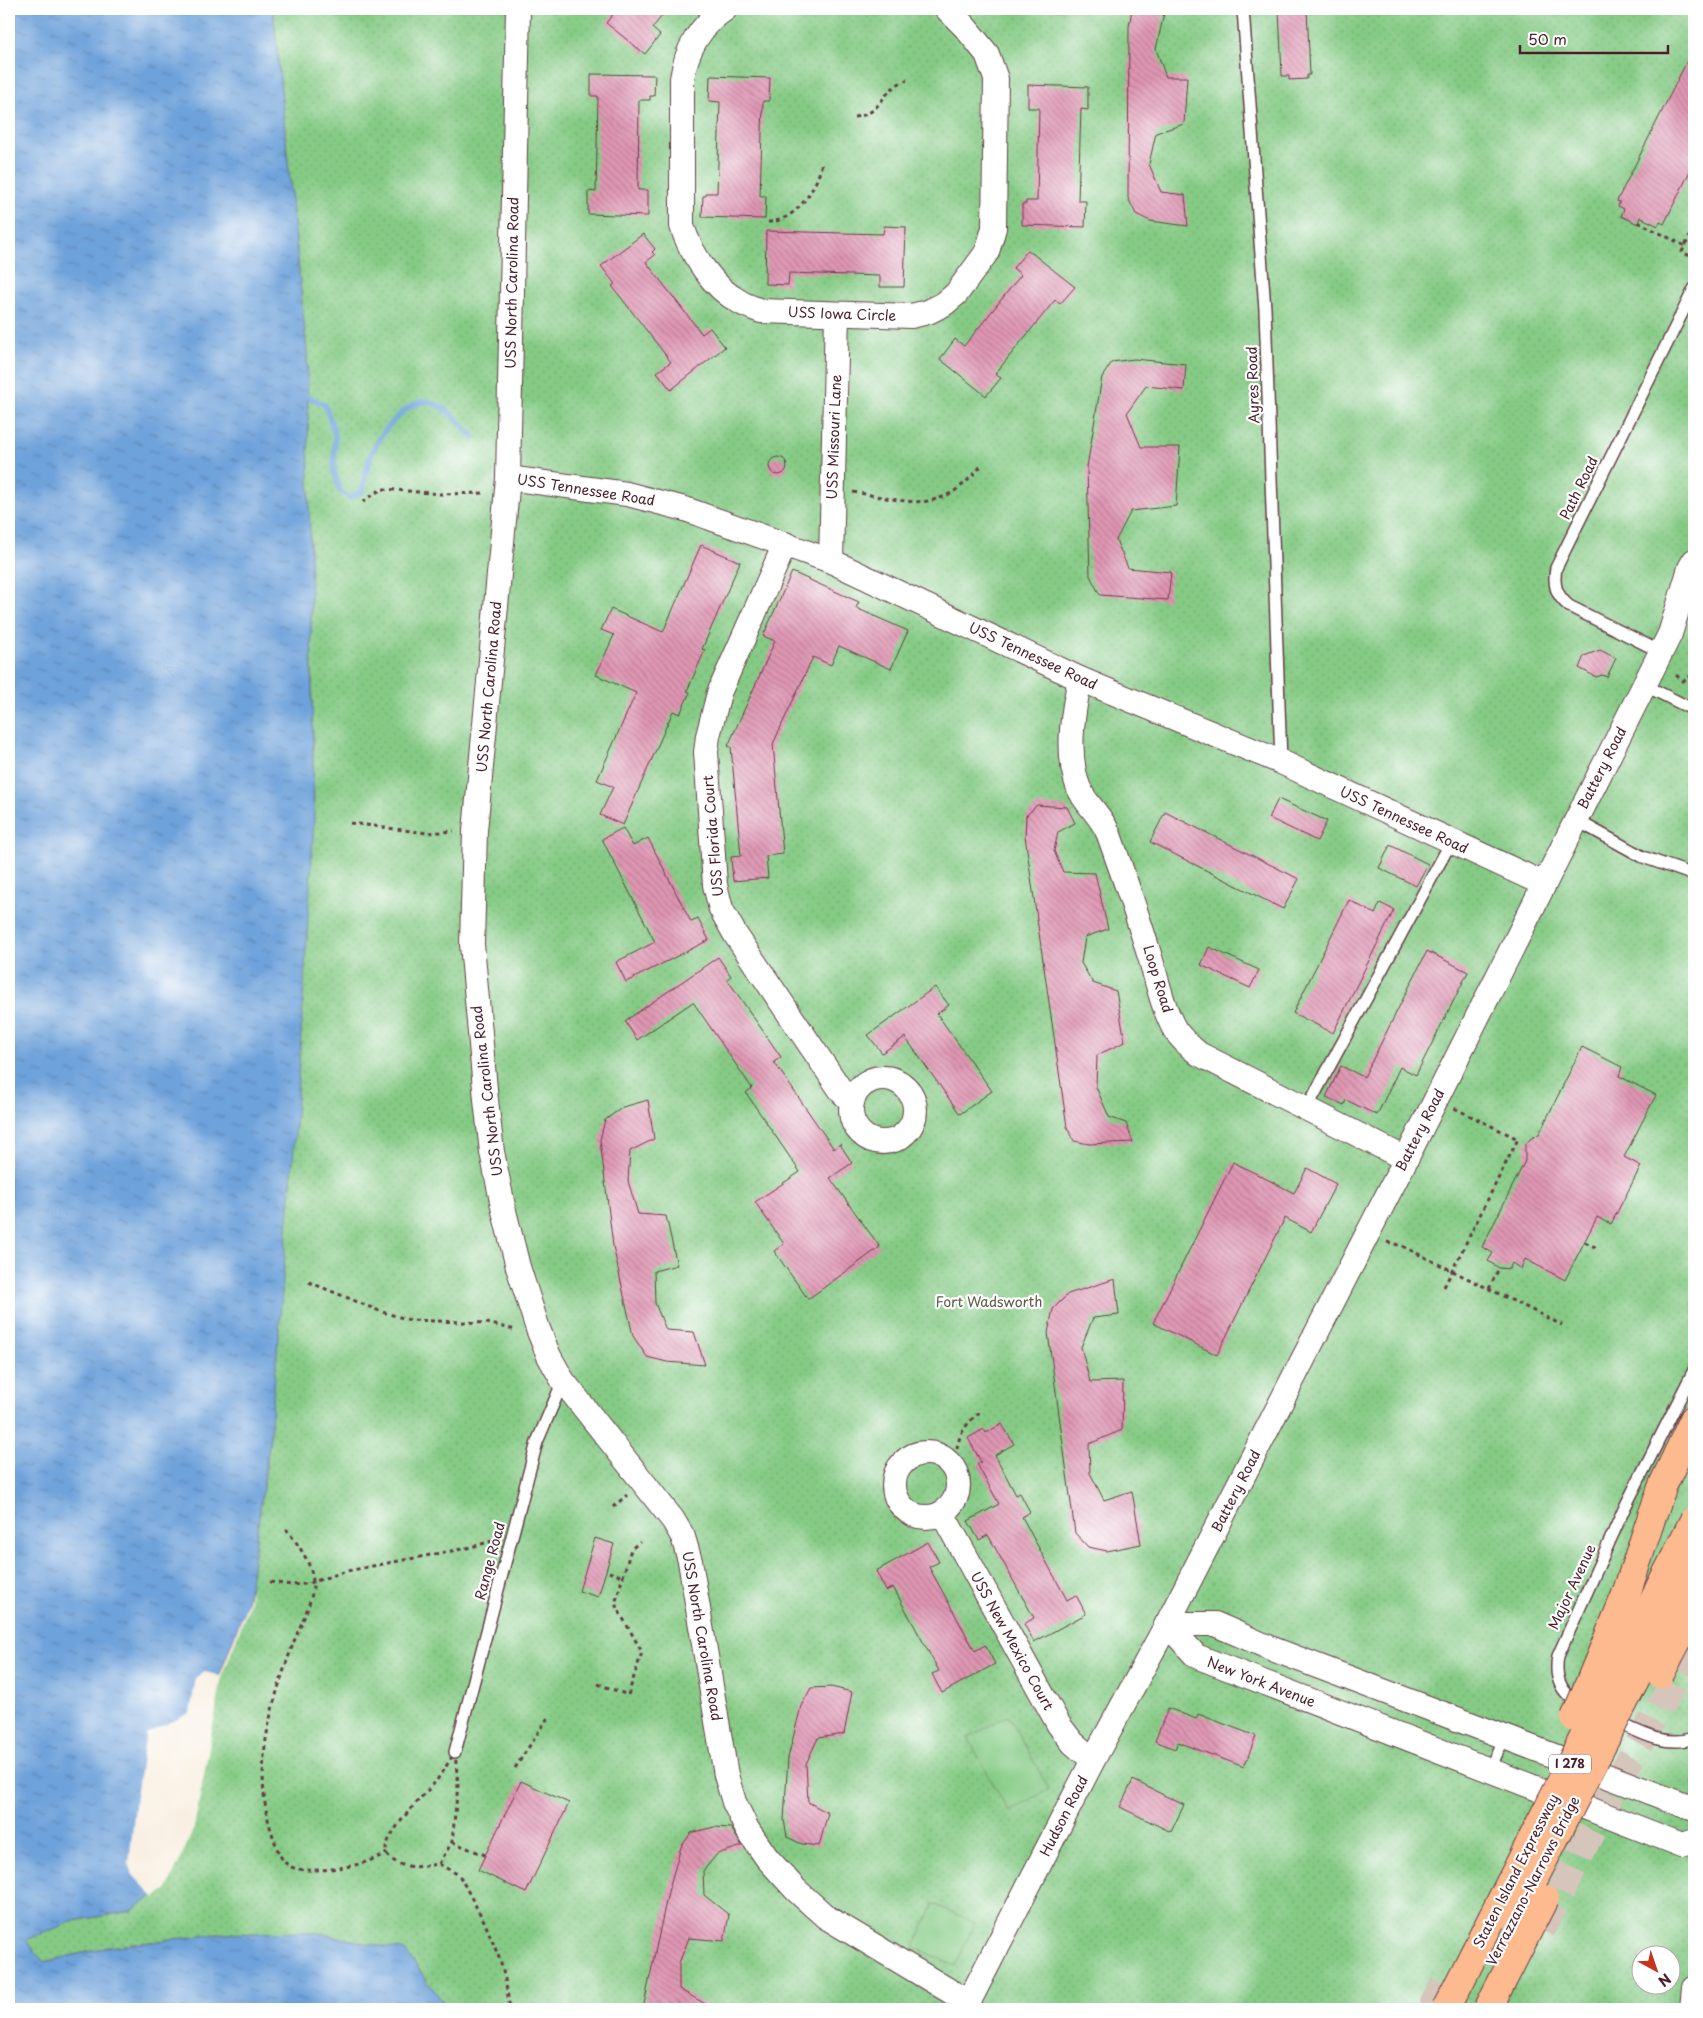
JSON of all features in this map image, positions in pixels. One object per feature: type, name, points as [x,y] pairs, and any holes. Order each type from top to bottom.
[{"type":"highway","name":"Staten Island Expressway","points":[[1522,1831],[1592,1677],[1625,1597],[1663,1485],[1694,1418]]},
{"type":"highway","name":"Staten Island Expressway","points":[[1446,2009],[1694,1520]]},
{"type":"highway","name":"Verrazzano-Narrows Bridge","points":[[1467,2009],[1694,1565]]},
{"type":"highway","name":"Verrazzano-Narrows Bridge","points":[[1488,2009],[1694,1608]]},
{"type":"street","name":"USS North Carolina Road","points":[[518,9],[507,485],[475,830],[472,944],[479,1036],[492,1152],[506,1220],[518,1267],[541,1337],[564,1381],[673,1520],[683,1537],[690,1561],[726,1775],[734,1802],[747,1829],[773,1865],[826,1917],[967,2006]]},
{"type":"street","name":"USS Iowa Circle","points":[[725,9],[702,30],[693,42],[684,66],[682,79],[682,226],[691,248],[719,286],[738,302],[761,311],[911,316],[928,312],[944,304],[956,294],[973,272],[991,242],[994,228],[996,82],[987,54],[947,9]]},
{"type":"street","name":"USS Missouri Lane","points":[[830,561],[838,314]]},
{"type":"street","name":"USS Tennessee Road","points":[[507,485],[627,494],[686,509],[830,561],[1080,679],[1281,762],[1544,884]]},
{"type":"street","name":"USS Florida Court","points":[[785,544],[719,692],[710,721],[706,752],[715,885],[721,909],[735,934],[842,1092],[852,1102]]},
{"type":"street","name":"Battery Road","points":[[1167,1624],[1406,1159],[1666,643],[1692,564]]},
{"type":"street","name":"Battery Road","points":[[1666,643],[1694,606]]},
{"type":"street","name":"Loop Road","points":[[1080,679],[1072,722],[1072,749],[1076,780],[1083,796],[1091,808],[1099,814],[1106,827],[1133,902],[1169,1017],[1184,1043],[1199,1054],[1406,1159]]},
{"type":"street","name":"USS New Mexico Court","points":[[942,1513],[1059,1725],[1073,1744],[1093,1760]]},
{"type":"street","points":[[1167,1624],[1215,1624],[1275,1650],[1694,1809]]},
{"type":"street","name":"New York Avenue","points":[[1167,1624],[1196,1656],[1682,1845],[1694,1841]]},
{"type":"street","name":"Hudson Road","points":[[967,2006],[1093,1760],[1167,1624]]},
{"type":"street","points":[[1275,1650],[1276,1688]]},
{"type":"street","points":[[1692,2009],[1694,1988]]},
{"type":"lane","name":"Ayres Road","points":[[1243,9],[1265,309],[1281,762]]},
{"type":"lane","name":"Path Road","points":[[1666,643],[1569,606],[1560,598],[1555,588],[1554,578],[1556,568],[1694,290]]},
{"type":"lane","points":[[1644,685],[1694,710]]},
{"type":"lane","points":[[1576,820],[1643,857],[1694,875]]},
{"type":"lane","points":[[1307,1108],[1451,842]]},
{"type":"lane","name":"Major Avenue","points":[[1694,1370],[1625,1507],[1563,1643],[1556,1668],[1565,1692],[1583,1707],[1664,1741],[1680,1742],[1694,1738]]},
{"type":"lane","name":"Range Road","points":[[455,1752],[538,1442],[564,1381]]},
{"type":"lane","points":[[1490,1769],[1504,1737]]},
{"type":"path","points":[[854,117],[870,113],[894,87],[907,80]]},
{"type":"path","points":[[768,222],[780,221],[794,213],[817,180],[821,172],[822,161]]},
{"type":"path","points":[[1638,222],[1685,246]]},
{"type":"path","points":[[1694,228],[1682,252],[1694,258]]},
{"type":"path","points":[[852,492],[919,502],[933,501],[952,493],[968,481],[982,466]]},
{"type":"path","points":[[363,502],[380,490],[385,489],[440,494],[507,485]]},
{"type":"path","points":[[1676,675],[1683,681],[1694,674]]},
{"type":"path","points":[[350,823],[427,833],[475,830]]},
{"type":"path","points":[[1444,1287],[1518,1139],[1454,1108]]},
{"type":"path","points":[[1387,1242],[1402,1246],[1562,1325]]},
{"type":"path","points":[[1584,1242],[1599,1249]]},
{"type":"path","points":[[1489,1289],[1499,1268]]},
{"type":"path","points":[[309,1282],[382,1312],[410,1320],[487,1323],[541,1337]]},
{"type":"path","points":[[957,1449],[962,1431],[981,1411]]},
{"type":"path","points":[[286,1529],[307,1562],[313,1581],[312,1594],[281,1680],[268,1723],[262,1779],[265,1813],[280,1856],[289,1866],[298,1870],[330,1869],[357,1865],[387,1853]]},
{"type":"path","points":[[270,1582],[291,1585],[306,1584],[347,1571],[468,1548],[513,1534]]},
{"type":"path","points":[[598,1684],[628,1695],[642,1652],[615,1604],[631,1549],[640,1542]]},
{"type":"path","points":[[609,1572],[623,1577]]},
{"type":"path","points":[[515,1768],[549,1716]]},
{"type":"path","points":[[439,1864],[452,1842],[458,1785],[455,1752]]},
{"type":"path","points":[[455,1752],[437,1780],[412,1806],[386,1849],[391,1859],[400,1865],[418,1867],[439,1864],[459,1875],[484,1921],[500,1960],[510,2009]]},
{"type":"path","points":[[452,1842],[485,1856]]},
{"type":"green space","name":"Fort Wadsworth","points":[[273,9],[1694,9],[1694,2009],[448,2009],[405,1951],[312,1932],[218,1934],[109,1947],[43,1962],[26,1940],[73,1921],[131,1911],[247,1604],[270,1436],[314,821],[307,353]]},
{"type":"green space","points":[[1008,1715],[1049,1789],[1009,1812],[968,1738]]},
{"type":"green space","points":[[934,1904],[975,1923],[955,1966],[914,1947]]},
{"type":"water","points":[[9,9],[273,9],[307,353],[314,821],[294,1148],[270,1436],[247,1604],[219,1676],[165,1888],[131,1911],[73,1921],[26,1940],[44,1962],[109,1947],[218,1934],[312,1932],[405,1951],[448,2009],[9,2009]]},
{"type":"pier","points":[[252,1587],[249,1605],[222,1677],[194,1828],[167,1889],[155,1898],[133,1875],[129,1864],[136,1796],[146,1734],[190,1713],[196,1678],[205,1672],[220,1676]]},
{"type":"building","points":[[617,9],[668,9],[652,28],[660,35],[645,54],[606,23]]},
{"type":"building","points":[[1132,9],[1165,9],[1156,49],[1166,77],[1187,77],[1184,124],[1156,133],[1149,164],[1161,192],[1185,195],[1188,226],[1150,221],[1136,214],[1128,198],[1129,27]]},
{"type":"building","points":[[1279,9],[1307,9],[1310,75],[1307,75],[1307,79],[1289,80],[1289,76],[1282,76]]},
{"type":"building","points":[[1694,47],[1694,163],[1664,224],[1660,222],[1658,226],[1640,217],[1638,224],[1621,216],[1624,209],[1618,206],[1620,202],[1617,201]]},
{"type":"building","points":[[591,74],[655,75],[654,96],[650,96],[650,100],[639,100],[638,190],[648,190],[648,216],[588,214],[588,191],[596,192],[598,96],[591,96]]},
{"type":"building","points":[[710,76],[770,78],[769,101],[763,101],[760,196],[766,196],[765,219],[702,217],[703,196],[706,196],[706,193],[717,193],[720,102],[709,101]]},
{"type":"building","points":[[1028,85],[1088,87],[1088,110],[1081,109],[1078,201],[1086,201],[1085,227],[1022,225],[1022,204],[1026,204],[1026,201],[1037,201],[1039,108],[1028,108]]},
{"type":"building","points":[[884,226],[906,227],[904,287],[880,287],[880,276],[789,273],[788,285],[765,284],[766,231],[883,234]]},
{"type":"building","points":[[643,234],[655,249],[652,252],[655,255],[646,262],[702,334],[710,328],[725,347],[671,390],[657,372],[671,362],[612,286],[615,284],[601,266]]},
{"type":"building","points":[[1028,250],[1075,287],[1060,304],[1055,300],[995,374],[1001,378],[986,396],[940,359],[955,339],[964,346],[1021,275],[1013,268]]},
{"type":"building","points":[[1134,359],[1186,364],[1184,390],[1146,386],[1127,413],[1141,447],[1180,447],[1176,506],[1131,511],[1116,540],[1128,568],[1171,572],[1168,600],[1100,595],[1090,576],[1087,467],[1102,377],[1112,362]]},
{"type":"building","points":[[778,457],[784,460],[787,466],[784,472],[778,475],[772,472],[769,466],[772,460]]},
{"type":"building","points":[[701,545],[740,562],[702,649],[705,650],[687,691],[690,692],[680,714],[673,711],[623,825],[600,815],[613,787],[597,780],[636,693],[596,675],[614,635],[601,630],[611,609],[663,632]]},
{"type":"building","points":[[792,572],[859,602],[856,608],[908,631],[891,669],[839,646],[831,665],[813,657],[773,744],[783,854],[766,856],[768,878],[733,881],[731,857],[741,856],[731,747],[728,746],[775,641],[763,636]]},
{"type":"building","points":[[1600,650],[1616,658],[1607,677],[1602,675],[1596,677],[1579,668],[1584,656]]},
{"type":"building","points":[[1278,799],[1327,821],[1317,841],[1269,818]]},
{"type":"building","points":[[1037,805],[1067,807],[1075,823],[1058,832],[1054,851],[1063,872],[1095,873],[1108,929],[1085,937],[1081,963],[1093,983],[1116,991],[1125,1042],[1097,1055],[1096,1087],[1109,1117],[1126,1123],[1133,1142],[1089,1144],[1074,1141],[1067,1127],[1025,836],[1026,816]]},
{"type":"building","points":[[1165,812],[1299,879],[1283,909],[1150,842]]},
{"type":"building","points":[[623,828],[633,846],[648,838],[691,922],[698,919],[709,940],[626,982],[616,962],[655,942],[602,839]]},
{"type":"building","points":[[1390,845],[1428,864],[1416,886],[1379,868]]},
{"type":"building","points":[[1349,900],[1375,914],[1380,903],[1394,910],[1333,1033],[1293,1013]]},
{"type":"building","points":[[1209,947],[1259,970],[1250,988],[1201,965]]},
{"type":"building","points":[[1427,951],[1468,972],[1416,1075],[1400,1067],[1377,1115],[1346,1100],[1344,1105],[1326,1097],[1341,1066],[1364,1077]]},
{"type":"building","points":[[718,957],[731,976],[727,979],[781,1057],[774,1062],[834,1149],[840,1144],[852,1163],[830,1178],[880,1247],[808,1299],[774,1251],[784,1244],[755,1202],[800,1172],[746,1093],[752,1088],[693,1002],[637,1040],[625,1021]]},
{"type":"building","points":[[935,987],[949,1005],[937,1014],[992,1091],[960,1114],[905,1037],[882,1053],[868,1035]]},
{"type":"building","points":[[1582,1047],[1622,1067],[1619,1076],[1656,1095],[1624,1157],[1641,1166],[1611,1224],[1597,1217],[1565,1280],[1525,1259],[1521,1269],[1512,1263],[1509,1269],[1499,1268],[1488,1261],[1493,1253],[1482,1247],[1525,1161],[1525,1145],[1530,1139],[1539,1134]]},
{"type":"building","points":[[648,1100],[654,1139],[630,1151],[628,1181],[638,1214],[666,1216],[677,1265],[654,1271],[655,1303],[666,1330],[694,1332],[705,1365],[667,1362],[647,1357],[633,1336],[613,1246],[600,1140],[605,1120],[623,1107]]},
{"type":"building","points":[[1233,1162],[1294,1193],[1307,1168],[1336,1184],[1311,1232],[1285,1218],[1217,1355],[1153,1323]]},
{"type":"building","points":[[1115,1279],[1119,1315],[1093,1318],[1081,1347],[1090,1382],[1123,1381],[1122,1430],[1089,1444],[1090,1473],[1104,1500],[1132,1491],[1141,1544],[1107,1551],[1088,1547],[1075,1533],[1048,1333],[1053,1309],[1068,1294]]},
{"type":"building","points":[[1002,1424],[1014,1444],[995,1455],[1016,1495],[1020,1493],[1030,1512],[1022,1517],[1067,1600],[1076,1595],[1086,1614],[1034,1642],[1024,1624],[1034,1618],[988,1535],[979,1540],[968,1521],[999,1504],[977,1464],[981,1462],[968,1438],[984,1429],[986,1433]]},
{"type":"building","points":[[595,1538],[614,1544],[598,1597],[579,1591]]},
{"type":"building","points":[[928,1542],[939,1562],[929,1567],[975,1651],[985,1645],[995,1664],[942,1693],[932,1674],[939,1671],[893,1587],[886,1591],[876,1571]]},
{"type":"building","points":[[831,1687],[852,1692],[844,1734],[818,1738],[806,1764],[808,1802],[828,1813],[819,1846],[802,1844],[787,1837],[784,1820],[788,1758],[801,1706],[811,1688]]},
{"type":"building","points":[[1168,1708],[1196,1719],[1198,1714],[1256,1736],[1244,1767],[1178,1742],[1175,1749],[1155,1741]]},
{"type":"building","points":[[1133,1780],[1184,1805],[1171,1832],[1120,1807]]},
{"type":"building","points":[[521,1781],[569,1803],[526,1893],[478,1870]]},
{"type":"building","points":[[714,1827],[731,1828],[742,1846],[717,1854],[703,1871],[704,1895],[729,1915],[724,1941],[689,1938],[679,1963],[679,1989],[714,2009],[643,2009],[668,1892],[681,1847],[691,1833]]},
{"type":"waterway","points":[[307,396],[325,405],[335,434],[334,471],[340,491],[350,498],[363,491],[370,457],[380,437],[395,419],[412,405],[429,402],[442,407],[474,438]]},
{"type":"tunnel","points":[[1541,1930],[1611,1793],[1694,1647]]},
{"type":"tunnel","points":[[1431,2009],[1450,1973]]}]
